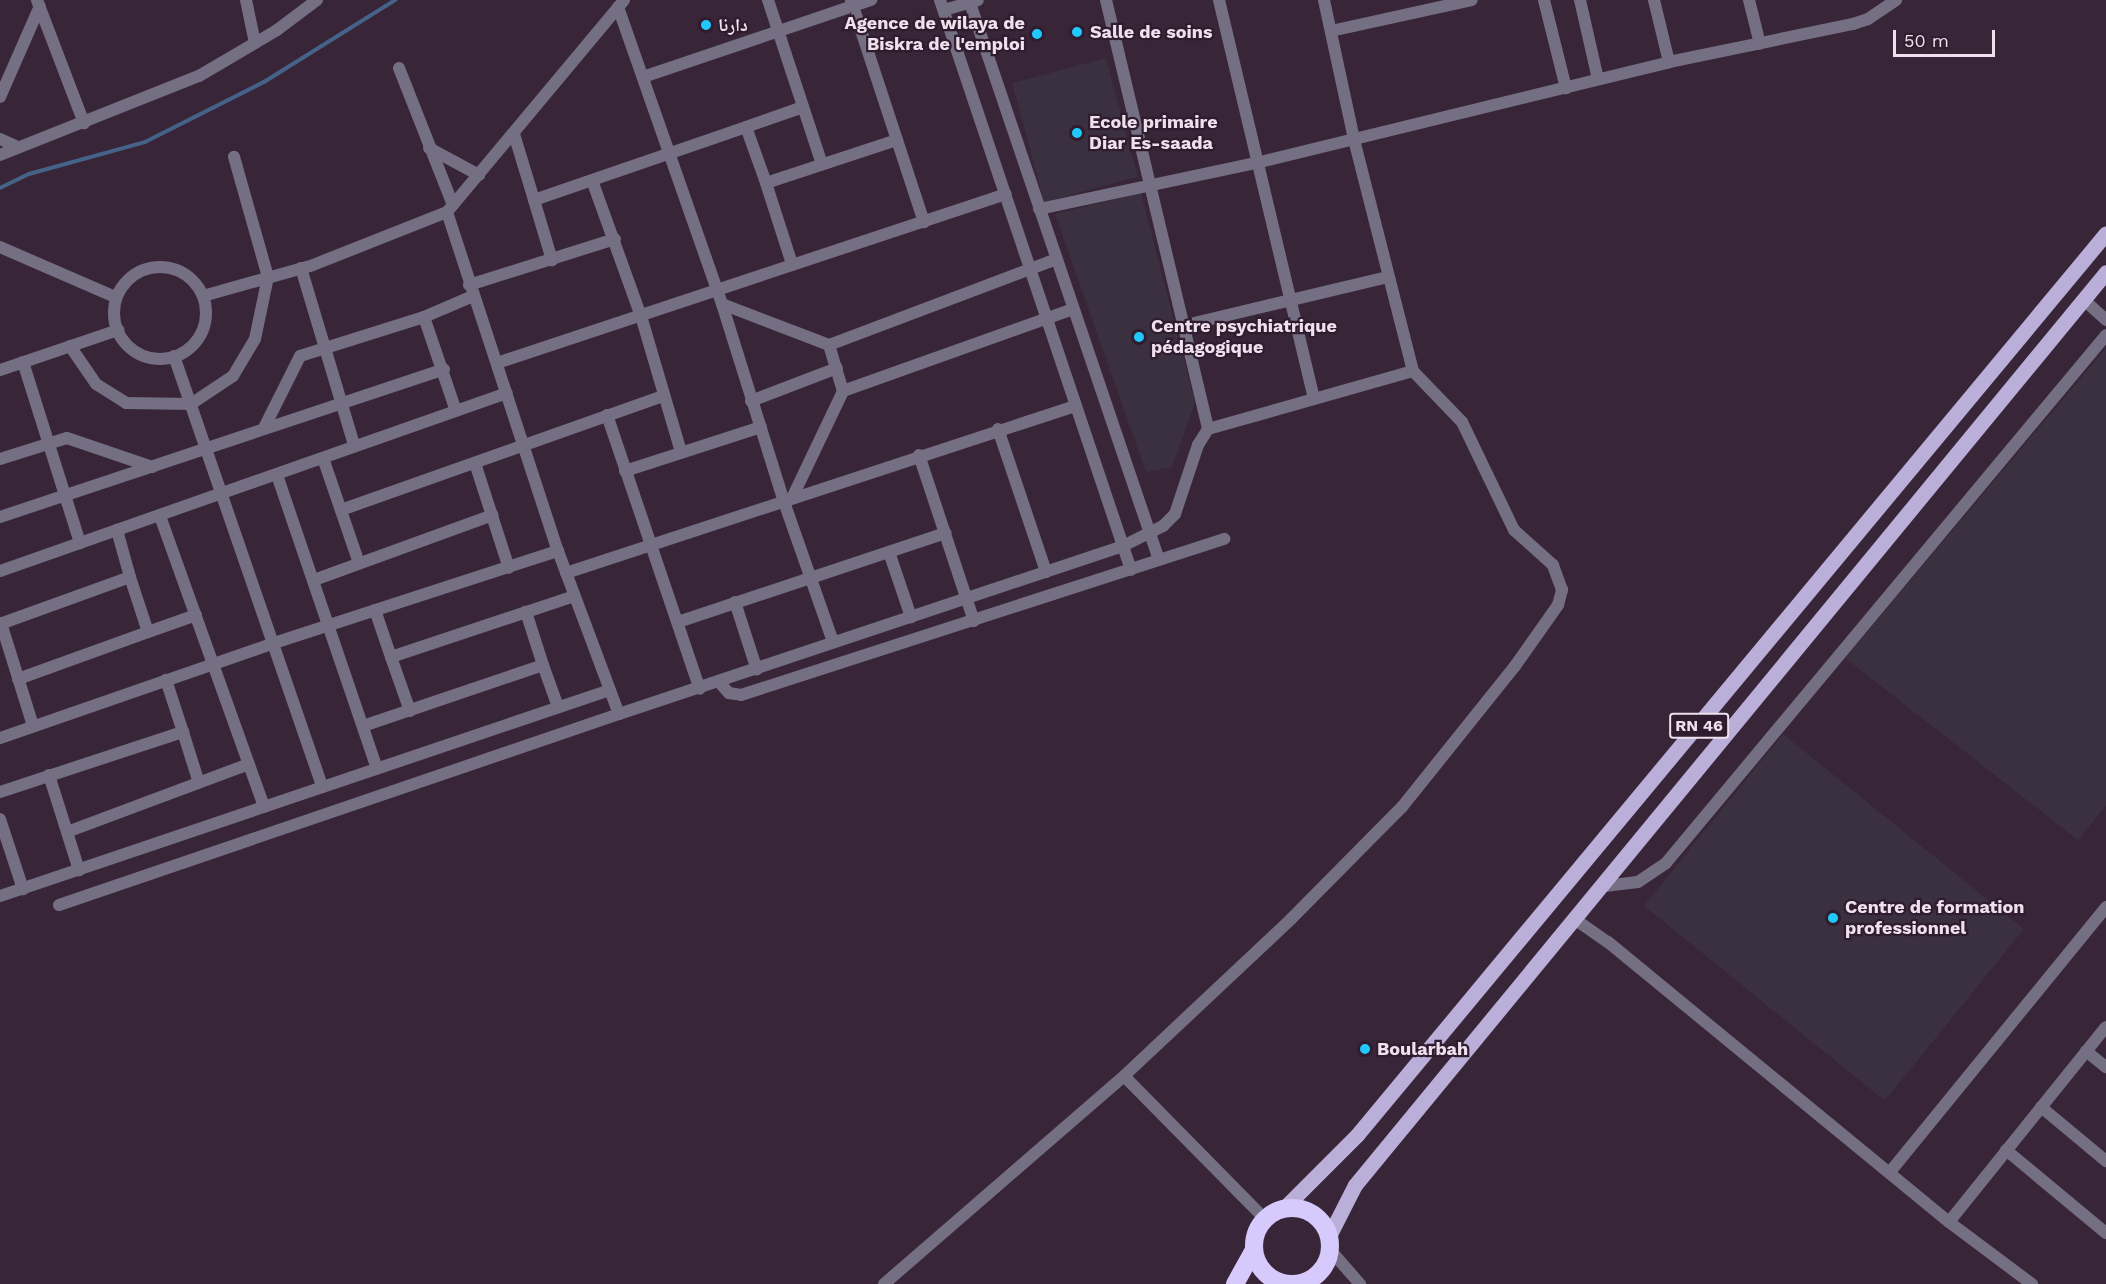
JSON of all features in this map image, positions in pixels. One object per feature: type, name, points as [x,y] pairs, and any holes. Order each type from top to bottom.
[{"type":"highway","points":[[1235,1284],[1253,1251],[1256,1233],[1265,1219],[1283,1209],[1308,1211],[1319,1218],[1330,1244],[1315,1276],[1299,1284],[1269,1276],[1253,1251]]},
{"type":"main road","name":"RN 46","points":[[1283,1209],[1357,1135],[2106,233]]},
{"type":"main road","name":"RN 46","points":[[1330,1244],[1354,1185],[1605,886],[2106,272]]},
{"type":"street","points":[[246,0],[255,43]]},
{"type":"street","points":[[0,155],[199,76],[255,43],[317,0]]},
{"type":"street","points":[[768,0],[822,164]]},
{"type":"street","points":[[643,77],[779,32],[852,3],[871,0]]},
{"type":"street","points":[[59,905],[619,714],[757,670],[833,642],[1123,546],[1148,534],[1174,514],[1198,446],[1208,429],[1186,325],[1107,0]]},
{"type":"street","points":[[1219,0],[1256,164],[1314,398]]},
{"type":"street","points":[[884,1284],[1124,1076],[1291,919],[1402,807],[1515,666],[1558,605],[1562,590],[1553,565],[1514,530],[1462,422],[1413,371],[1354,140],[1324,0]]},
{"type":"street","points":[[1330,31],[1472,0]]},
{"type":"street","points":[[1544,0],[1566,88]]},
{"type":"street","points":[[1580,0],[1598,79]]},
{"type":"street","points":[[1654,0],[1670,62]]},
{"type":"street","points":[[1749,0],[1760,44]]},
{"type":"street","points":[[1039,209],[1256,164],[1670,62],[1853,24],[1882,5],[1896,0]]},
{"type":"street","points":[[1131,570],[942,5],[973,1],[1039,209],[1148,534],[1160,560]]},
{"type":"street","points":[[39,3],[84,123]]},
{"type":"street","points":[[0,97],[39,3]]},
{"type":"street","points":[[852,3],[924,222]]},
{"type":"street","points":[[621,4],[668,156],[722,304],[751,401],[788,498],[810,578],[833,642]]},
{"type":"street","points":[[203,296],[301,268],[450,208],[621,4]]},
{"type":"street","points":[[399,68],[450,208],[471,290],[525,446],[558,551],[607,691],[619,714]]},
{"type":"street","points":[[534,200],[593,183],[803,108]]},
{"type":"street","points":[[746,127],[792,264]]},
{"type":"street","points":[[514,134],[552,260]]},
{"type":"street","points":[[0,139],[18,147]]},
{"type":"street","points":[[766,183],[897,141]]},
{"type":"street","points":[[429,148],[479,175]]},
{"type":"street","points":[[70,346],[96,384],[114,397],[138,405],[191,404],[216,391],[245,361],[260,320],[267,277],[234,157]]},
{"type":"street","points":[[593,183],[641,316],[681,452]]},
{"type":"street","points":[[497,363],[1006,194]]},
{"type":"street","points":[[264,428],[295,361],[325,347],[424,317],[471,290],[615,239]]},
{"type":"street","points":[[0,247],[115,297]]},
{"type":"street","points":[[722,304],[829,345],[1056,259]]},
{"type":"street","points":[[155,267],[184,273],[203,296],[205,318],[198,339],[174,356],[143,356],[130,348],[118,330],[115,297],[128,279],[155,267]]},
{"type":"street","points":[[301,268],[354,445]]},
{"type":"street","points":[[1186,325],[1388,277]]},
{"type":"street","points":[[2084,300],[2106,320]]},
{"type":"street","points":[[843,391],[1073,309]]},
{"type":"street","points":[[424,317],[444,369],[456,411]]},
{"type":"street","points":[[0,370],[118,330]]},
{"type":"street","points":[[1605,886],[1638,882],[1666,863],[2106,335]]},
{"type":"street","points":[[788,498],[843,391],[829,345]]},
{"type":"street","points":[[174,356],[208,450],[271,644],[321,787]]},
{"type":"street","points":[[23,362],[80,543]]},
{"type":"street","points":[[0,517],[208,450],[264,428],[444,369]]},
{"type":"street","points":[[751,401],[837,369]]},
{"type":"street","points":[[1208,429],[1413,371]]},
{"type":"street","points":[[0,571],[222,496],[354,445],[507,393]]},
{"type":"street","points":[[341,510],[663,396]]},
{"type":"street","points":[[566,573],[649,543],[998,429],[1076,406]]},
{"type":"street","points":[[607,415],[700,689]]},
{"type":"street","points":[[625,471],[761,427]]},
{"type":"street","points":[[998,429],[1046,572]]},
{"type":"street","points":[[0,459],[48,442],[67,438],[152,467]]},
{"type":"street","points":[[919,455],[974,621]]},
{"type":"street","points":[[322,458],[359,563]]},
{"type":"street","points":[[476,463],[509,568]]},
{"type":"street","points":[[277,475],[377,768]]},
{"type":"street","points":[[314,580],[493,515]]},
{"type":"street","points":[[160,516],[264,807]]},
{"type":"street","points":[[117,530],[148,632]]},
{"type":"street","points":[[678,622],[946,533]]},
{"type":"street","points":[[719,682],[729,693],[741,695],[1224,539]]},
{"type":"street","points":[[0,738],[271,644],[558,551]]},
{"type":"street","points":[[890,552],[910,617]]},
{"type":"street","points":[[33,726],[0,623],[130,577]]},
{"type":"street","points":[[391,657],[574,596]]},
{"type":"street","points":[[735,602],[757,670]]},
{"type":"street","points":[[375,610],[410,711]]},
{"type":"street","points":[[526,612],[558,707]]},
{"type":"street","points":[[18,679],[196,615]]},
{"type":"street","points":[[363,726],[543,665]]},
{"type":"street","points":[[166,680],[199,783]]},
{"type":"street","points":[[0,896],[607,691]]},
{"type":"street","points":[[0,792],[183,732]]},
{"type":"street","points":[[67,832],[249,764]]},
{"type":"street","points":[[49,775],[79,870]]},
{"type":"street","points":[[0,819],[5,851],[22,889]]},
{"type":"street","points":[[1890,1172],[2106,907]]},
{"type":"street","points":[[1576,920],[1949,1222],[2032,1284]]},
{"type":"street","points":[[1949,1222],[2106,1027]]},
{"type":"street","points":[[2086,1051],[2106,1067]]},
{"type":"street","points":[[1124,1076],[1265,1219]]},
{"type":"street","points":[[2041,1107],[2106,1161]]},
{"type":"street","points":[[2006,1150],[2106,1233]]},
{"type":"street","points":[[1330,1244],[1360,1284]]},
{"type":"shaded area","name":"Ecole primaire Diar Es-saada","points":[[1106,58],[1138,177],[1044,202],[1012,83]]},
{"type":"shaded area","name":"Centre psychiatrique pédagogique","points":[[1141,193],[1195,403],[1172,467],[1146,472],[1055,214]]},
{"type":"shaded area","points":[[2106,348],[2106,806],[2078,840],[1845,658]]},
{"type":"shaded area","name":"Centre de formation professionnel","points":[[1783,734],[2024,929],[1885,1101],[1644,906]]},
{"type":"waterway","points":[[0,188],[29,174],[145,142],[264,82],[395,0]]},
{"type":"place","name":"دارنا","points":[[706,25]]},
{"type":"place","name":"Salle de soins","points":[[1077,32]]},
{"type":"place","name":"Agence de wilaya de Biskra de l'emploi","points":[[1037,34]]},
{"type":"place","name":"Ecole primaire Diar Es-saada","points":[[1077,133]]},
{"type":"place","name":"Centre psychiatrique pédagogique","points":[[1139,337]]},
{"type":"place","name":"Centre de formation professionnel","points":[[1833,918]]},
{"type":"place","name":"Boularbah","points":[[1365,1049]]}]
